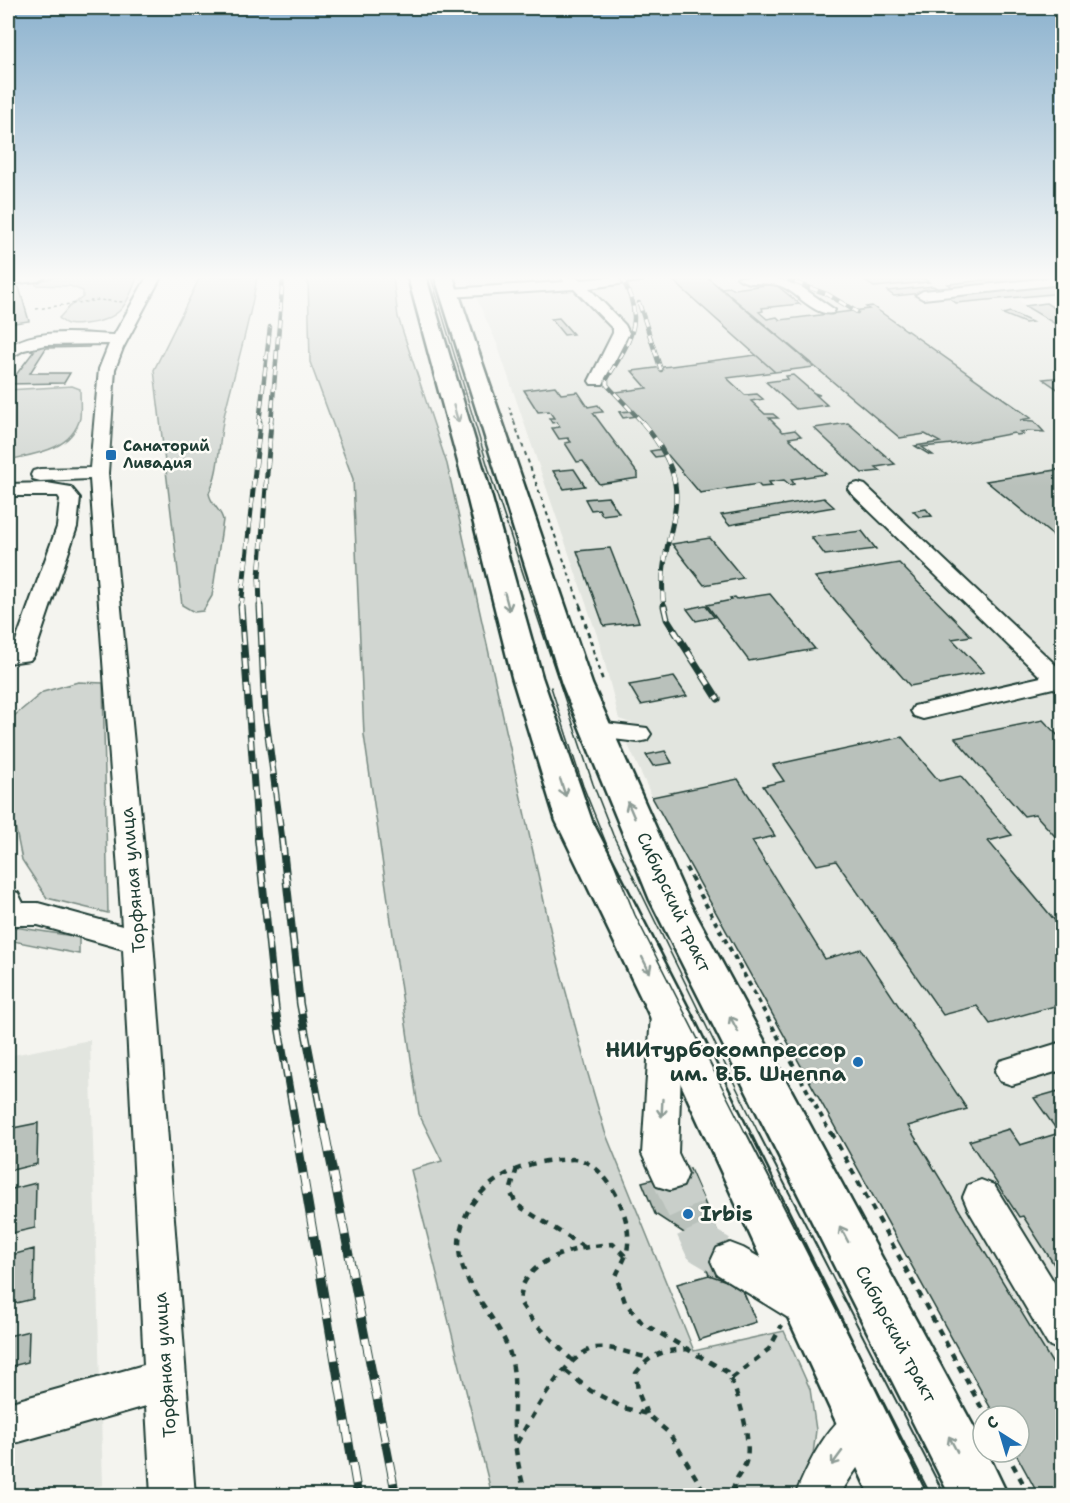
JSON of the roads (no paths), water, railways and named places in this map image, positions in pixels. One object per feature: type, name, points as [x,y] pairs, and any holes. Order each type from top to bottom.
[{"type":"main road","points":[[449,347],[476,484],[527,677],[574,821],[667,1008],[899,1496]]},
{"type":"main road","name":"Сибирский тракт","points":[[459,347],[577,684],[669,900],[980,1496]]},
{"type":"street","name":"Торфяная улица","points":[[117,347],[107,369],[99,473],[138,942],[173,1496]]},
{"type":"street","points":[[597,381],[614,347]]},
{"type":"street","points":[[8,475],[99,473]]},
{"type":"street","points":[[858,489],[1061,681]]},
{"type":"street","points":[[8,490],[64,491],[70,498],[67,527],[22,655],[8,656]]},
{"type":"street","points":[[923,711],[1061,681]]},
{"type":"street","points":[[597,730],[638,734]]},
{"type":"street","points":[[8,910],[38,914],[138,942]]},
{"type":"street","points":[[667,1008],[660,1154],[670,1174]]},
{"type":"street","points":[[1012,1071],[1062,1056]]},
{"type":"street","points":[[981,1197],[1062,1331]]},
{"type":"street","points":[[730,1261],[808,1308]]},
{"type":"street","points":[[8,1424],[165,1380]]},
{"type":"street","points":[[817,1496],[833,1463],[864,1424]]},
{"type":"tunnel","points":[[670,1174],[703,1245],[730,1261]]},
{"type":"tram line","points":[[452,347],[491,477],[593,784],[613,835],[758,1133]]},
{"type":"tram line","points":[[551,687],[583,786],[635,915],[746,1134]]},
{"type":"tram line","points":[[746,1132],[931,1496]]},
{"type":"tram line","points":[[758,1133],[945,1496]]},
{"type":"railway","points":[[259,423],[268,347]]},
{"type":"railway","points":[[271,423],[277,347]]},
{"type":"railway","points":[[625,347],[607,379],[607,385],[643,423]]},
{"type":"railway","points":[[653,347],[661,370]]},
{"type":"railway","points":[[241,607],[260,422]]},
{"type":"railway","points":[[260,608],[259,577],[271,422]]},
{"type":"railway","points":[[642,422],[662,450],[673,473],[676,494],[665,556],[664,608]]},
{"type":"railway","points":[[260,606],[265,712],[282,840]]},
{"type":"railway","points":[[664,606],[667,619],[718,699]]},
{"type":"railway","points":[[241,607],[258,840]]},
{"type":"railway","points":[[258,839],[276,1012],[297,1134]]},
{"type":"railway","points":[[282,839],[300,1004],[325,1134]]},
{"type":"railway","points":[[296,1132],[358,1496]]},
{"type":"railway","points":[[325,1132],[396,1496]]},
{"type":"place","name":"Санаторий Ливадия","points":[[111,455]]},
{"type":"place","name":"НИИтурбокомпрессор им. В.Б. Шнеппа","points":[[858,1062]]},
{"type":"place","name":"Irbis","points":[[688,1214]]}]
